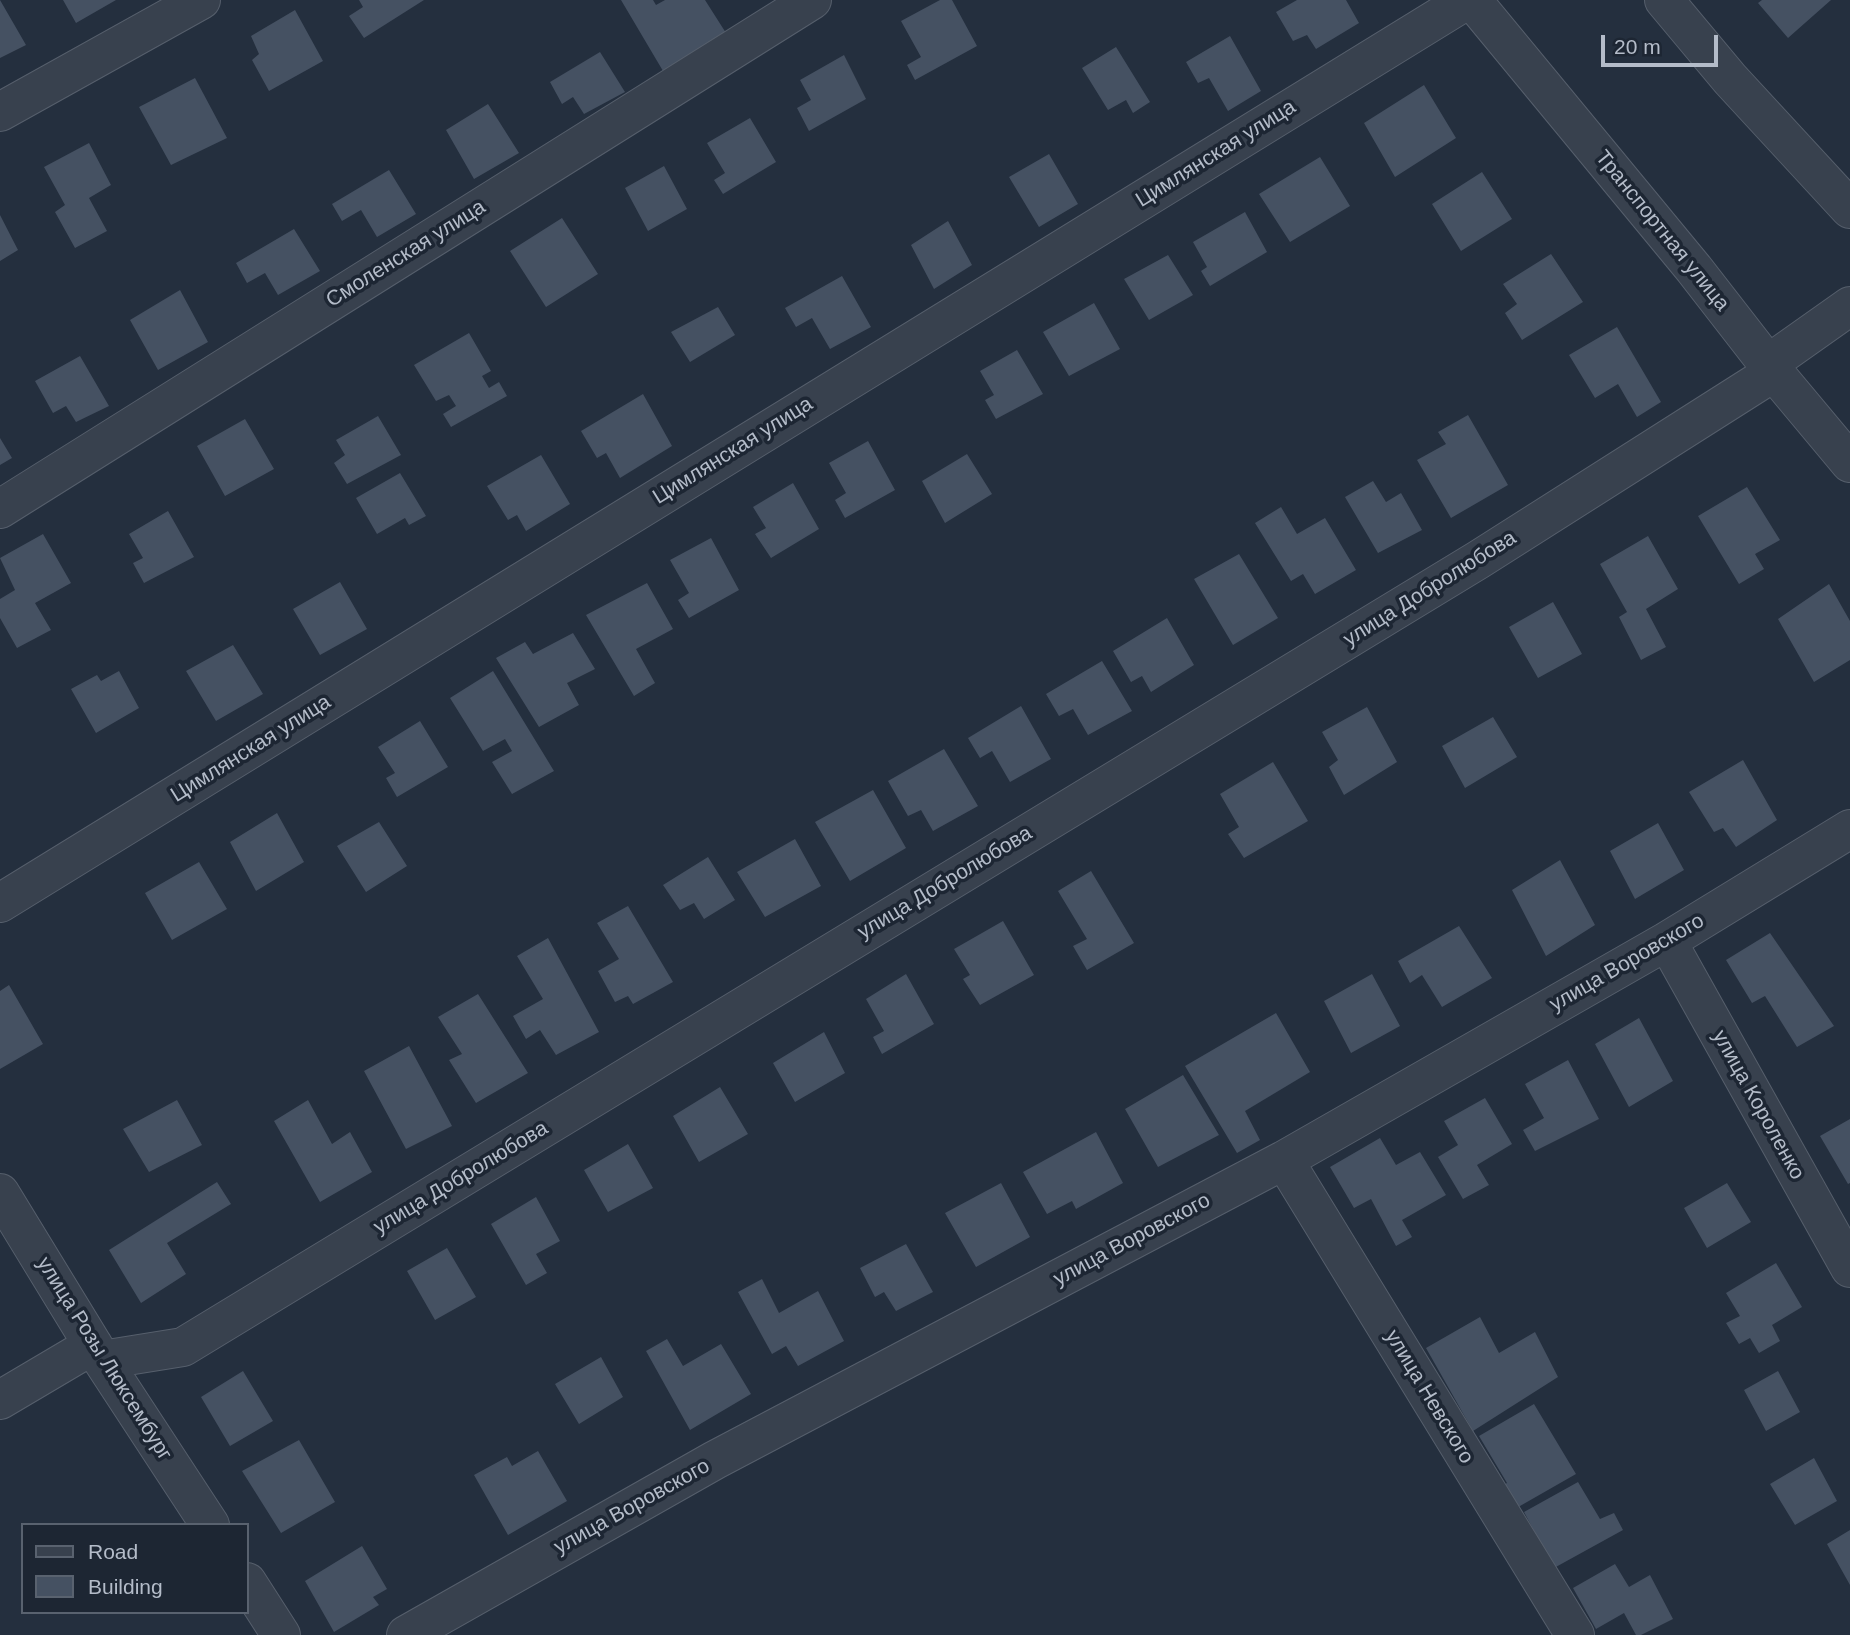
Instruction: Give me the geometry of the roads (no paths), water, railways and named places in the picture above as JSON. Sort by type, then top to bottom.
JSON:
[{"type":"street","points":[[0,112],[201,0]]},
{"type":"street","name":"Смоленская улица","points":[[0,509],[812,0]]},
{"type":"street","name":"Транспортная улица","points":[[1469,0],[1694,269],[1850,463]]},
{"type":"street","name":"Цимлянская улица","points":[[0,903],[1469,0]]},
{"type":"street","points":[[1664,0],[1730,79],[1850,209]]},
{"type":"street","name":"улица Добролюбова","points":[[98,1353],[183,1347],[1478,560],[1771,368],[1850,306]]},
{"type":"street","name":"улица Воровского","points":[[408,1634],[715,1460],[1284,1160],[1667,941],[1850,829]]},
{"type":"street","name":"улица Короленко","points":[[1667,941],[1850,1268]]},
{"type":"street","name":"улица Невского","points":[[1284,1160],[1575,1635]]},
{"type":"street","name":"улица Розы Люксембург","points":[[0,1193],[98,1353],[209,1523]]},
{"type":"street","points":[[0,1400],[98,1353]]},
{"type":"street","points":[[248,1584],[281,1635]]}]
